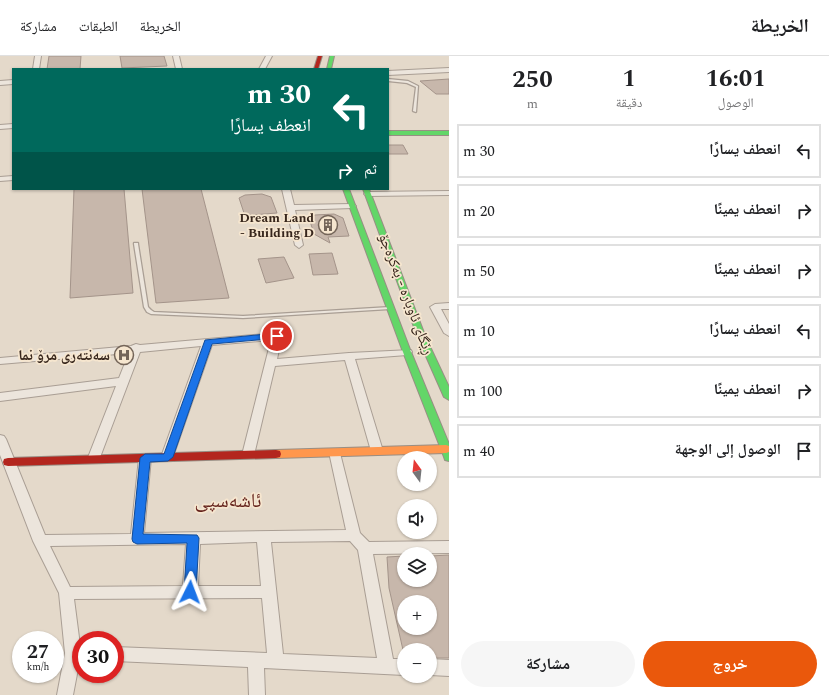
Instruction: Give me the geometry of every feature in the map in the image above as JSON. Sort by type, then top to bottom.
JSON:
[{"type":"main road","points":[[318,68],[320,56]]},
{"type":"main road","points":[[328,68],[332,56]]},
{"type":"main road","points":[[389,133],[449,133]]},
{"type":"main road","points":[[8,462],[377,451],[447,453],[392,313],[346,190]]},
{"type":"main road","name":"ڕێگای ئاوبارە - بەکرەجۆ","points":[[367,192],[422,338],[449,397]]},
{"type":"main road","points":[[392,313],[405,322],[412,322],[415,319]]},
{"type":"main road","points":[[402,338],[403,333],[408,332],[413,332],[422,338]]},
{"type":"street","points":[[36,68],[38,56]]},
{"type":"street","points":[[176,56],[179,68]]},
{"type":"street","points":[[263,68],[269,56]]},
{"type":"street","points":[[389,73],[448,71]]},
{"type":"street","points":[[0,83],[12,82]]},
{"type":"street","points":[[0,127],[12,126]]},
{"type":"street","points":[[0,179],[12,178]]},
{"type":"street","points":[[286,190],[299,245]]},
{"type":"street","points":[[367,192],[449,193]]},
{"type":"street","points":[[289,205],[351,203]]},
{"type":"street","points":[[449,306],[435,307],[449,334]]},
{"type":"street","points":[[0,361],[136,347],[277,336],[272,363],[248,455]]},
{"type":"street","points":[[168,457],[208,341]]},
{"type":"street","points":[[92,460],[136,347]]},
{"type":"street","points":[[272,363],[407,352]]},
{"type":"street","points":[[349,356],[377,451]]},
{"type":"street","points":[[0,397],[124,381]]},
{"type":"street","points":[[0,439],[40,541],[66,593],[73,631]]},
{"type":"street","points":[[336,452],[354,535],[365,548],[386,666]]},
{"type":"street","points":[[137,539],[145,458]]},
{"type":"street","points":[[40,541],[354,535]]},
{"type":"street","points":[[263,537],[276,660]]},
{"type":"street","points":[[190,592],[193,538]]},
{"type":"street","points":[[365,548],[449,547]]},
{"type":"street","points":[[66,593],[269,592]]},
{"type":"street","points":[[124,654],[256,659],[397,667]]},
{"type":"street","points":[[256,659],[257,695]]},
{"type":"street","points":[[437,667],[449,668]]},
{"type":"street","points":[[65,695],[72,670]]},
{"type":"lane","points":[[389,80],[408,82],[417,87],[415,111]]},
{"type":"lane","points":[[136,244],[146,307],[153,313],[243,317],[392,313]]},
{"type":"building","points":[[49,56],[81,56],[80,68],[47,68]]},
{"type":"building","points":[[120,56],[164,56],[167,66],[122,68]]},
{"type":"building","points":[[449,79],[449,94],[436,94],[420,81]]},
{"type":"building","points":[[389,145],[403,145],[408,154],[389,154]]},
{"type":"building","points":[[74,190],[124,190],[133,293],[70,298]]},
{"type":"building","points":[[142,190],[201,190],[229,298],[156,303]]},
{"type":"building","points":[[262,194],[271,197],[277,213],[251,215],[244,213],[239,198],[245,195]]},
{"type":"building","name":"Dream Land - Building D","points":[[334,214],[343,218],[349,236],[328,237],[330,243],[314,234],[309,218],[315,215]]},
{"type":"building","points":[[332,253],[338,274],[313,275],[309,254]]},
{"type":"building","points":[[284,257],[294,278],[266,283],[258,259]]},
{"type":"building","points":[[449,555],[449,658],[437,658],[437,643],[401,643],[400,635],[437,635],[437,595],[397,595],[397,623],[389,588],[387,557],[397,556],[397,587],[437,587],[437,556]]},
{"type":"traffic: fast","points":[[329,68],[332,56]]},
{"type":"traffic: fast","points":[[389,133],[449,133]]},
{"type":"traffic: fast","points":[[346,190],[407,352],[449,457]]},
{"type":"traffic: fast","points":[[366,190],[422,338],[449,397]]},
{"type":"traffic: slow","points":[[276,454],[446,449]]},
{"type":"traffic: jam","points":[[316,68],[320,56]]},
{"type":"traffic: jam","points":[[8,462],[276,454]]},
{"type":"place","name":"Dream Land - Building D","points":[[328,225]]},
{"type":"place","name":"سەنتەرى مرۆ نما","points":[[124,355]]},
{"type":"district","name":"ئاشەسپی","points":[[228,501]]},
{"type":"route","points":[[190,592],[193,538],[137,539],[145,458],[168,457],[208,341],[277,336]]}]
